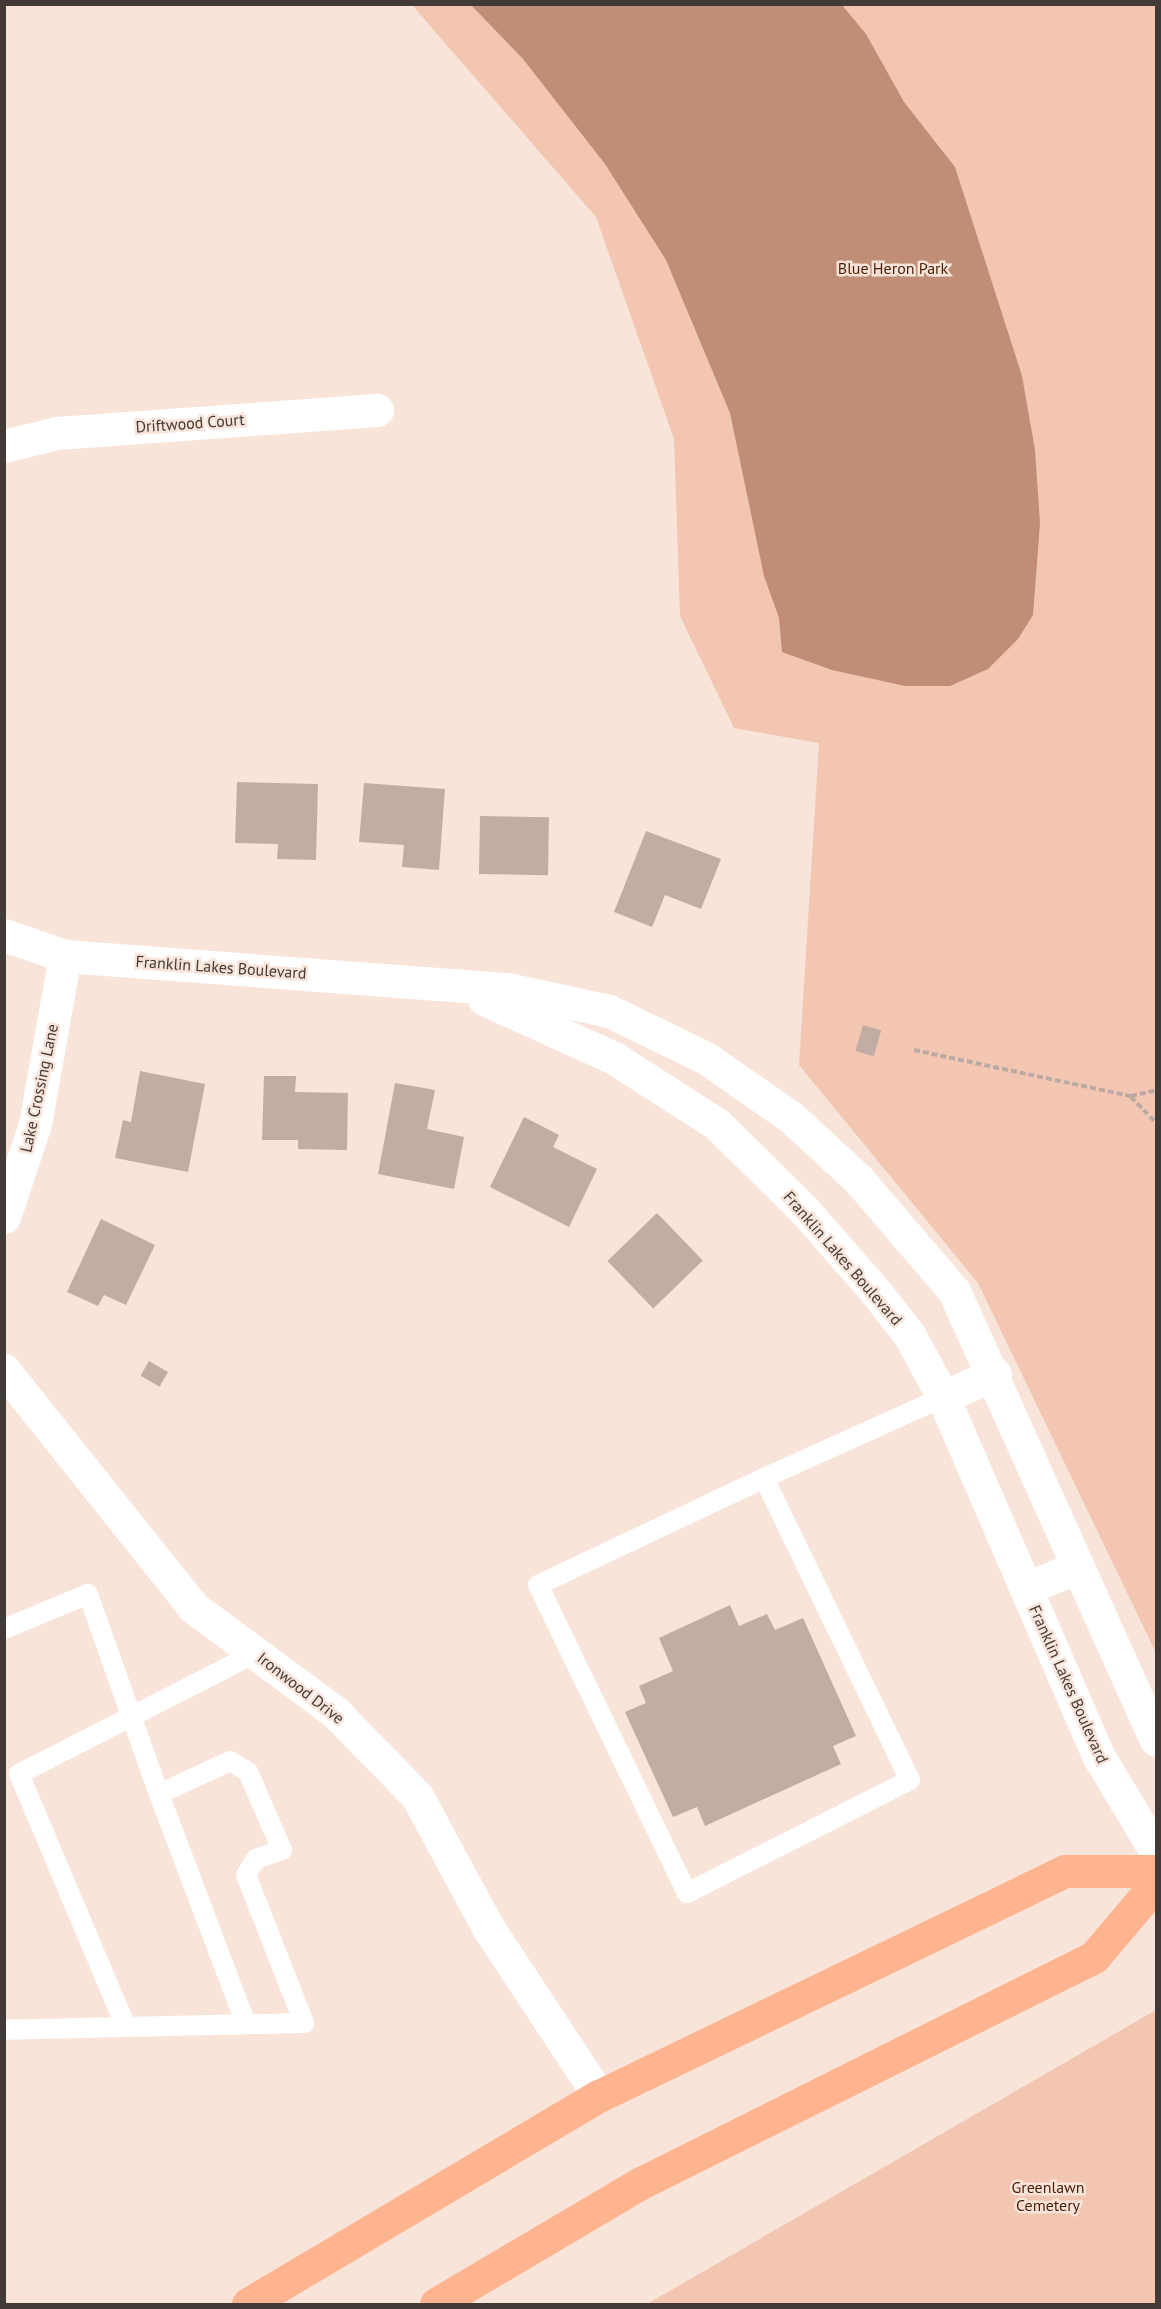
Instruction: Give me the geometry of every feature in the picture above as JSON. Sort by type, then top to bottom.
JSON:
[{"type":"main road","points":[[248,2304],[599,2096],[1065,1871],[1156,1871]]},
{"type":"main road","points":[[436,2304],[641,2183],[1094,1957],[1156,1884]]},
{"type":"street","name":"Driftwood Court","points":[[4,446],[57,433],[377,410]]},
{"type":"street","name":"Franklin Lakes Boulevard","points":[[4,934],[65,956],[508,989],[609,1011],[706,1058],[773,1105],[858,1179],[954,1291],[995,1374],[1156,1740]]},
{"type":"street","name":"Lake Crossing Lane","points":[[4,1217],[35,1124],[65,956]]},
{"type":"street","name":"Franklin Lakes Boulevard","points":[[441,983],[510,1009],[614,1058],[717,1124],[805,1210],[875,1292],[910,1336],[943,1397],[1100,1757],[1156,1852]]},
{"type":"street","name":"Ironwood Drive","points":[[4,1370],[193,1607],[336,1713],[417,1796],[489,1929],[599,2096]]},
{"type":"street","points":[[943,1397],[995,1374]]},
{"type":"street","points":[[1026,1588],[1078,1567]]},
{"type":"lane","points":[[764,1478],[910,1780],[687,1893],[538,1585],[764,1478],[943,1397]]},
{"type":"lane","points":[[4,1629],[88,1594],[159,1794],[246,2024]]},
{"type":"lane","points":[[126,2027],[19,1774],[255,1653]]},
{"type":"lane","points":[[4,2030],[304,2023],[246,1875],[256,1859],[282,1850],[248,1772],[230,1761],[159,1794]]},
{"type":"path","points":[[914,1050],[1131,1096],[1156,1090]]},
{"type":"path","points":[[1131,1096],[1156,1123]]},
{"type":"green space","name":"Blue Heron Park","points":[[412,5],[1156,5],[1156,1653],[978,1283],[799,1065],[819,743],[734,728],[680,616],[674,439],[596,217]]},
{"type":"green space","name":"Greenlawn Cemetery","points":[[1156,2010],[1156,2304],[647,2304]]},
{"type":"shaded area","points":[[471,5],[842,5],[866,34],[904,102],[955,167],[1022,376],[1035,450],[1040,523],[1033,615],[1018,639],[988,669],[950,686],[905,686],[832,670],[782,652],[779,618],[764,576],[730,413],[666,260],[605,164],[523,59]]},
{"type":"building","points":[[237,782],[318,784],[316,860],[277,859],[278,844],[235,843]]},
{"type":"building","points":[[364,783],[445,789],[439,870],[402,867],[404,845],[359,842]]},
{"type":"building","points":[[480,816],[549,817],[548,875],[479,874]]},
{"type":"building","points":[[646,831],[721,859],[701,909],[665,895],[652,927],[614,912]]},
{"type":"building","points":[[863,1025],[881,1030],[874,1056],[856,1051]]},
{"type":"building","points":[[140,1071],[205,1084],[188,1172],[115,1158],[123,1120],[131,1122]]},
{"type":"building","points":[[264,1076],[296,1076],[295,1092],[348,1093],[347,1150],[298,1149],[298,1140],[262,1140]]},
{"type":"building","points":[[395,1083],[435,1090],[427,1129],[464,1137],[454,1189],[378,1174]]},
{"type":"building","points":[[524,1117],[559,1135],[553,1147],[597,1169],[569,1227],[490,1187]]},
{"type":"building","points":[[657,1213],[703,1260],[653,1308],[607,1261]]},
{"type":"building","points":[[101,1219],[155,1245],[126,1305],[104,1295],[98,1306],[67,1292]]},
{"type":"building","points":[[149,1361],[168,1372],[160,1387],[140,1376]]},
{"type":"building","points":[[730,1605],[739,1626],[767,1614],[775,1630],[803,1618],[856,1736],[833,1746],[841,1764],[705,1826],[697,1807],[673,1817],[625,1712],[646,1703],[639,1686],[673,1671],[659,1638]]}]
